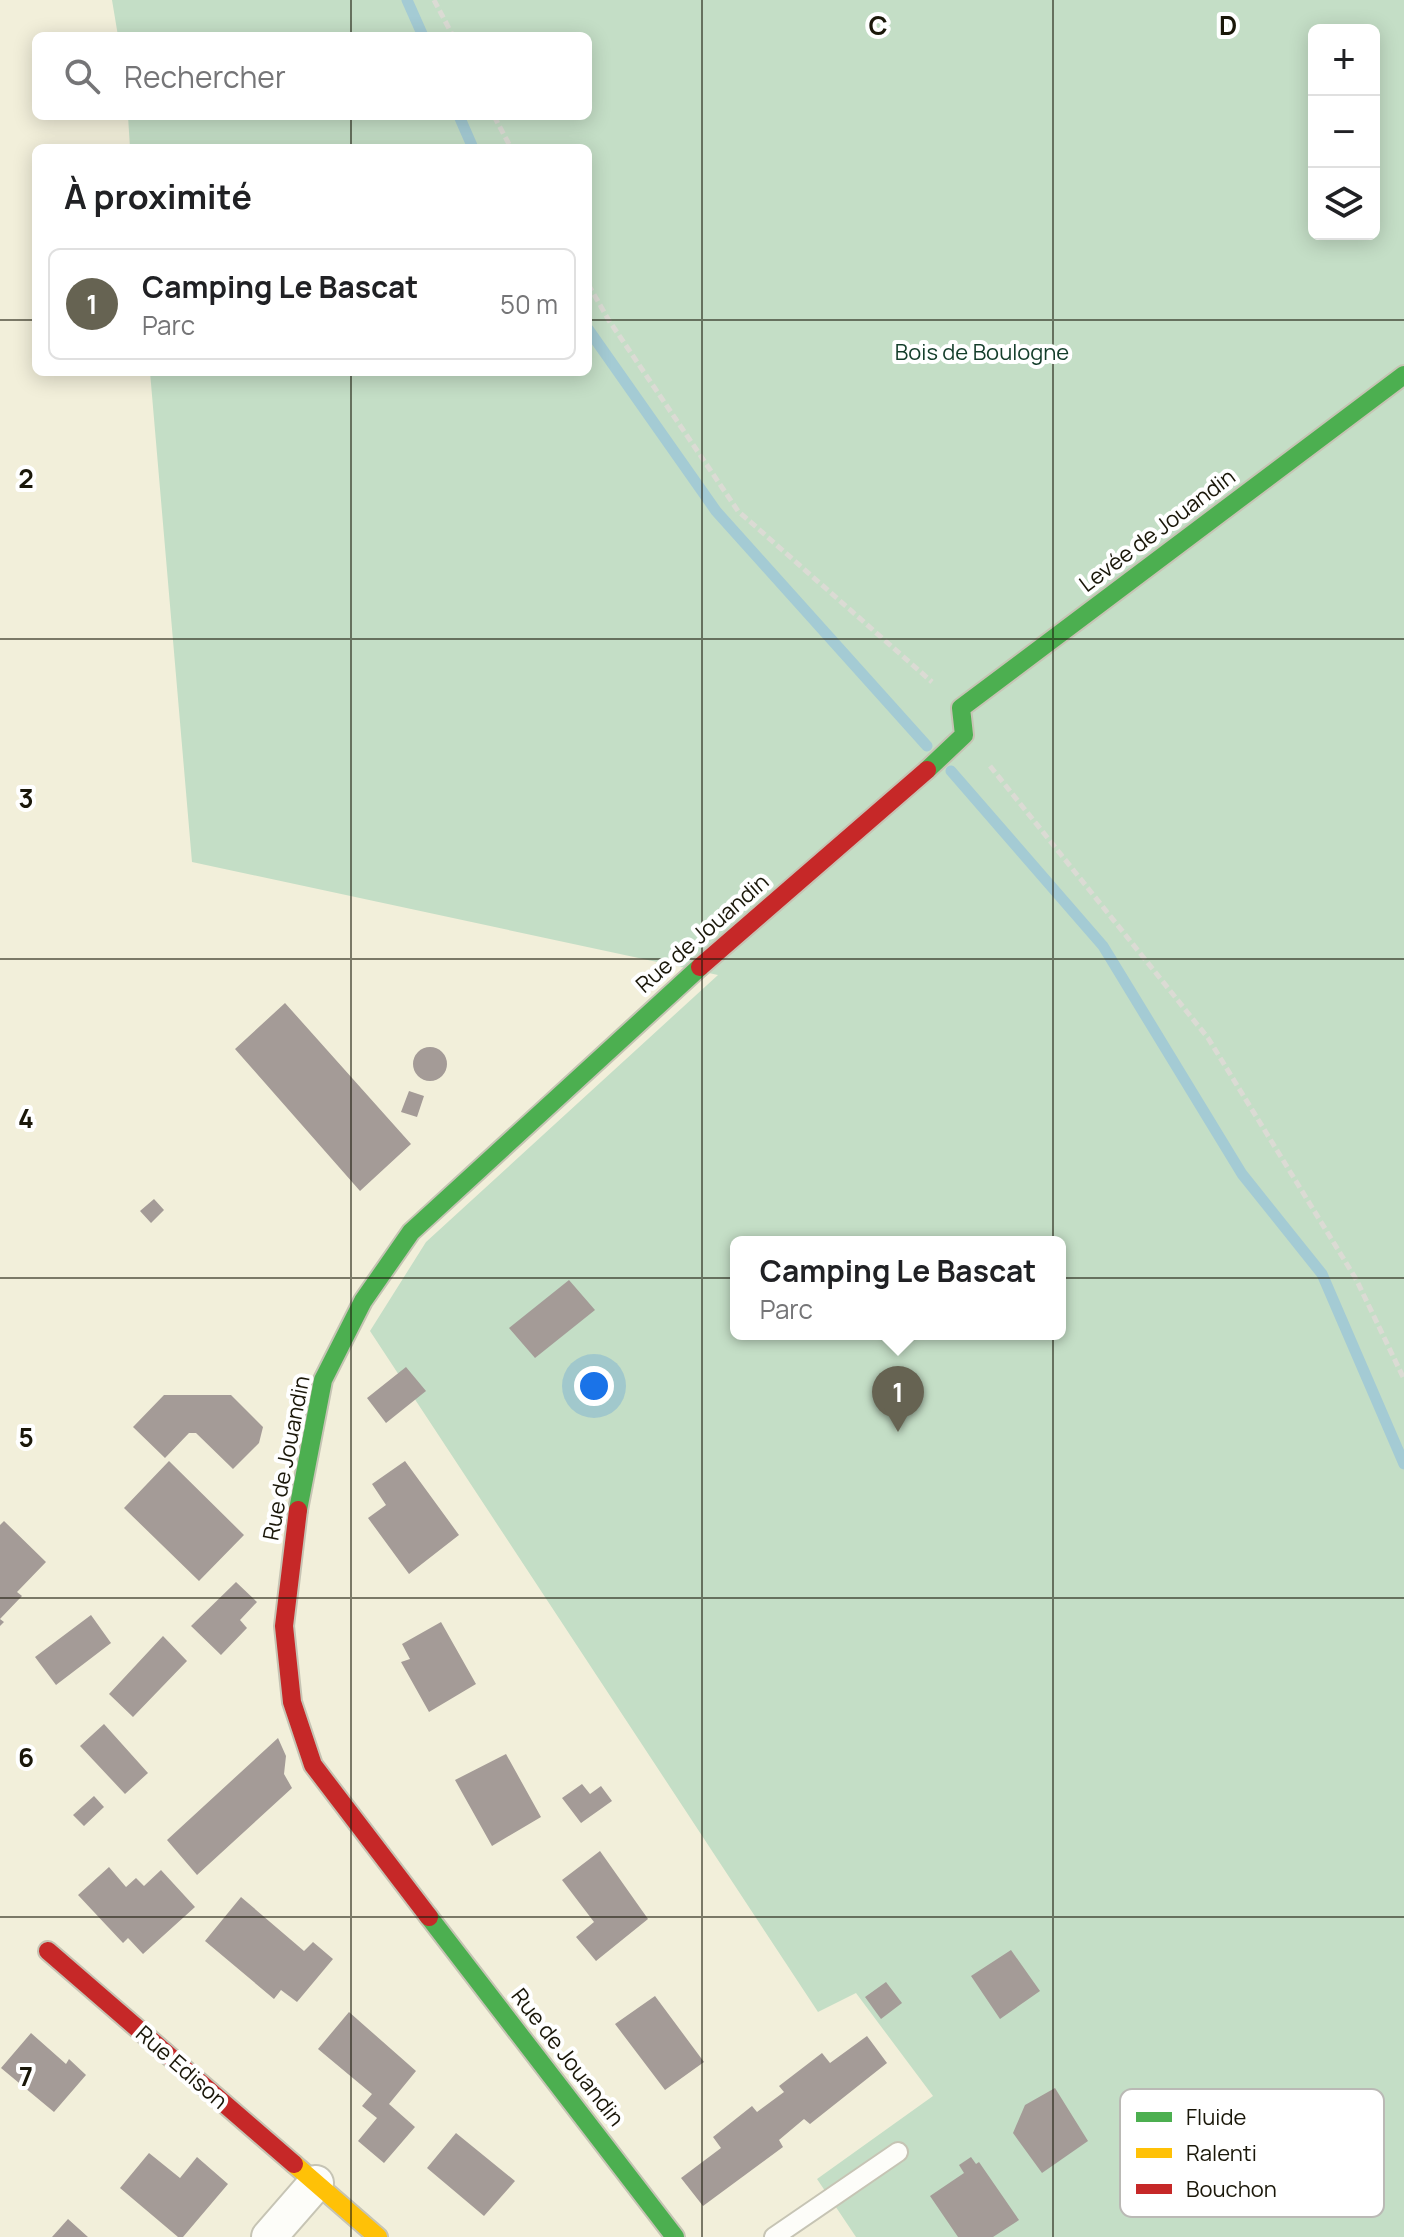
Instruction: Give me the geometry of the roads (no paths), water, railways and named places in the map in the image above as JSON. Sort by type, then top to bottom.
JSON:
[{"type":"street","name":"Levée de Jouandin","points":[[964,735],[961,708],[1404,375]]},
{"type":"street","name":"Rue de Jouandin","points":[[675,2237],[313,1765],[292,1702],[284,1626],[291,1547],[306,1458],[323,1380],[363,1301],[411,1232],[649,1011],[964,735]]},
{"type":"street","name":"Rue Edison","points":[[48,1951],[378,2237]]},
{"type":"street","points":[[269,2237],[316,2183]]},
{"type":"lane","points":[[774,2237],[898,2152]]},
{"type":"waterway","points":[[407,0],[421,32]]},
{"type":"waterway","points":[[461,120],[471,144]]},
{"type":"waterway","points":[[592,335],[716,511],[927,746]]},
{"type":"waterway","points":[[951,771],[1103,946],[1242,1174],[1322,1274],[1404,1464]]},
{"type":"place","name":"Camping Le Bascat","points":[[898,1432]]},
{"type":"park label","name":"Bois de Boulogne","points":[[982,352]]}]
